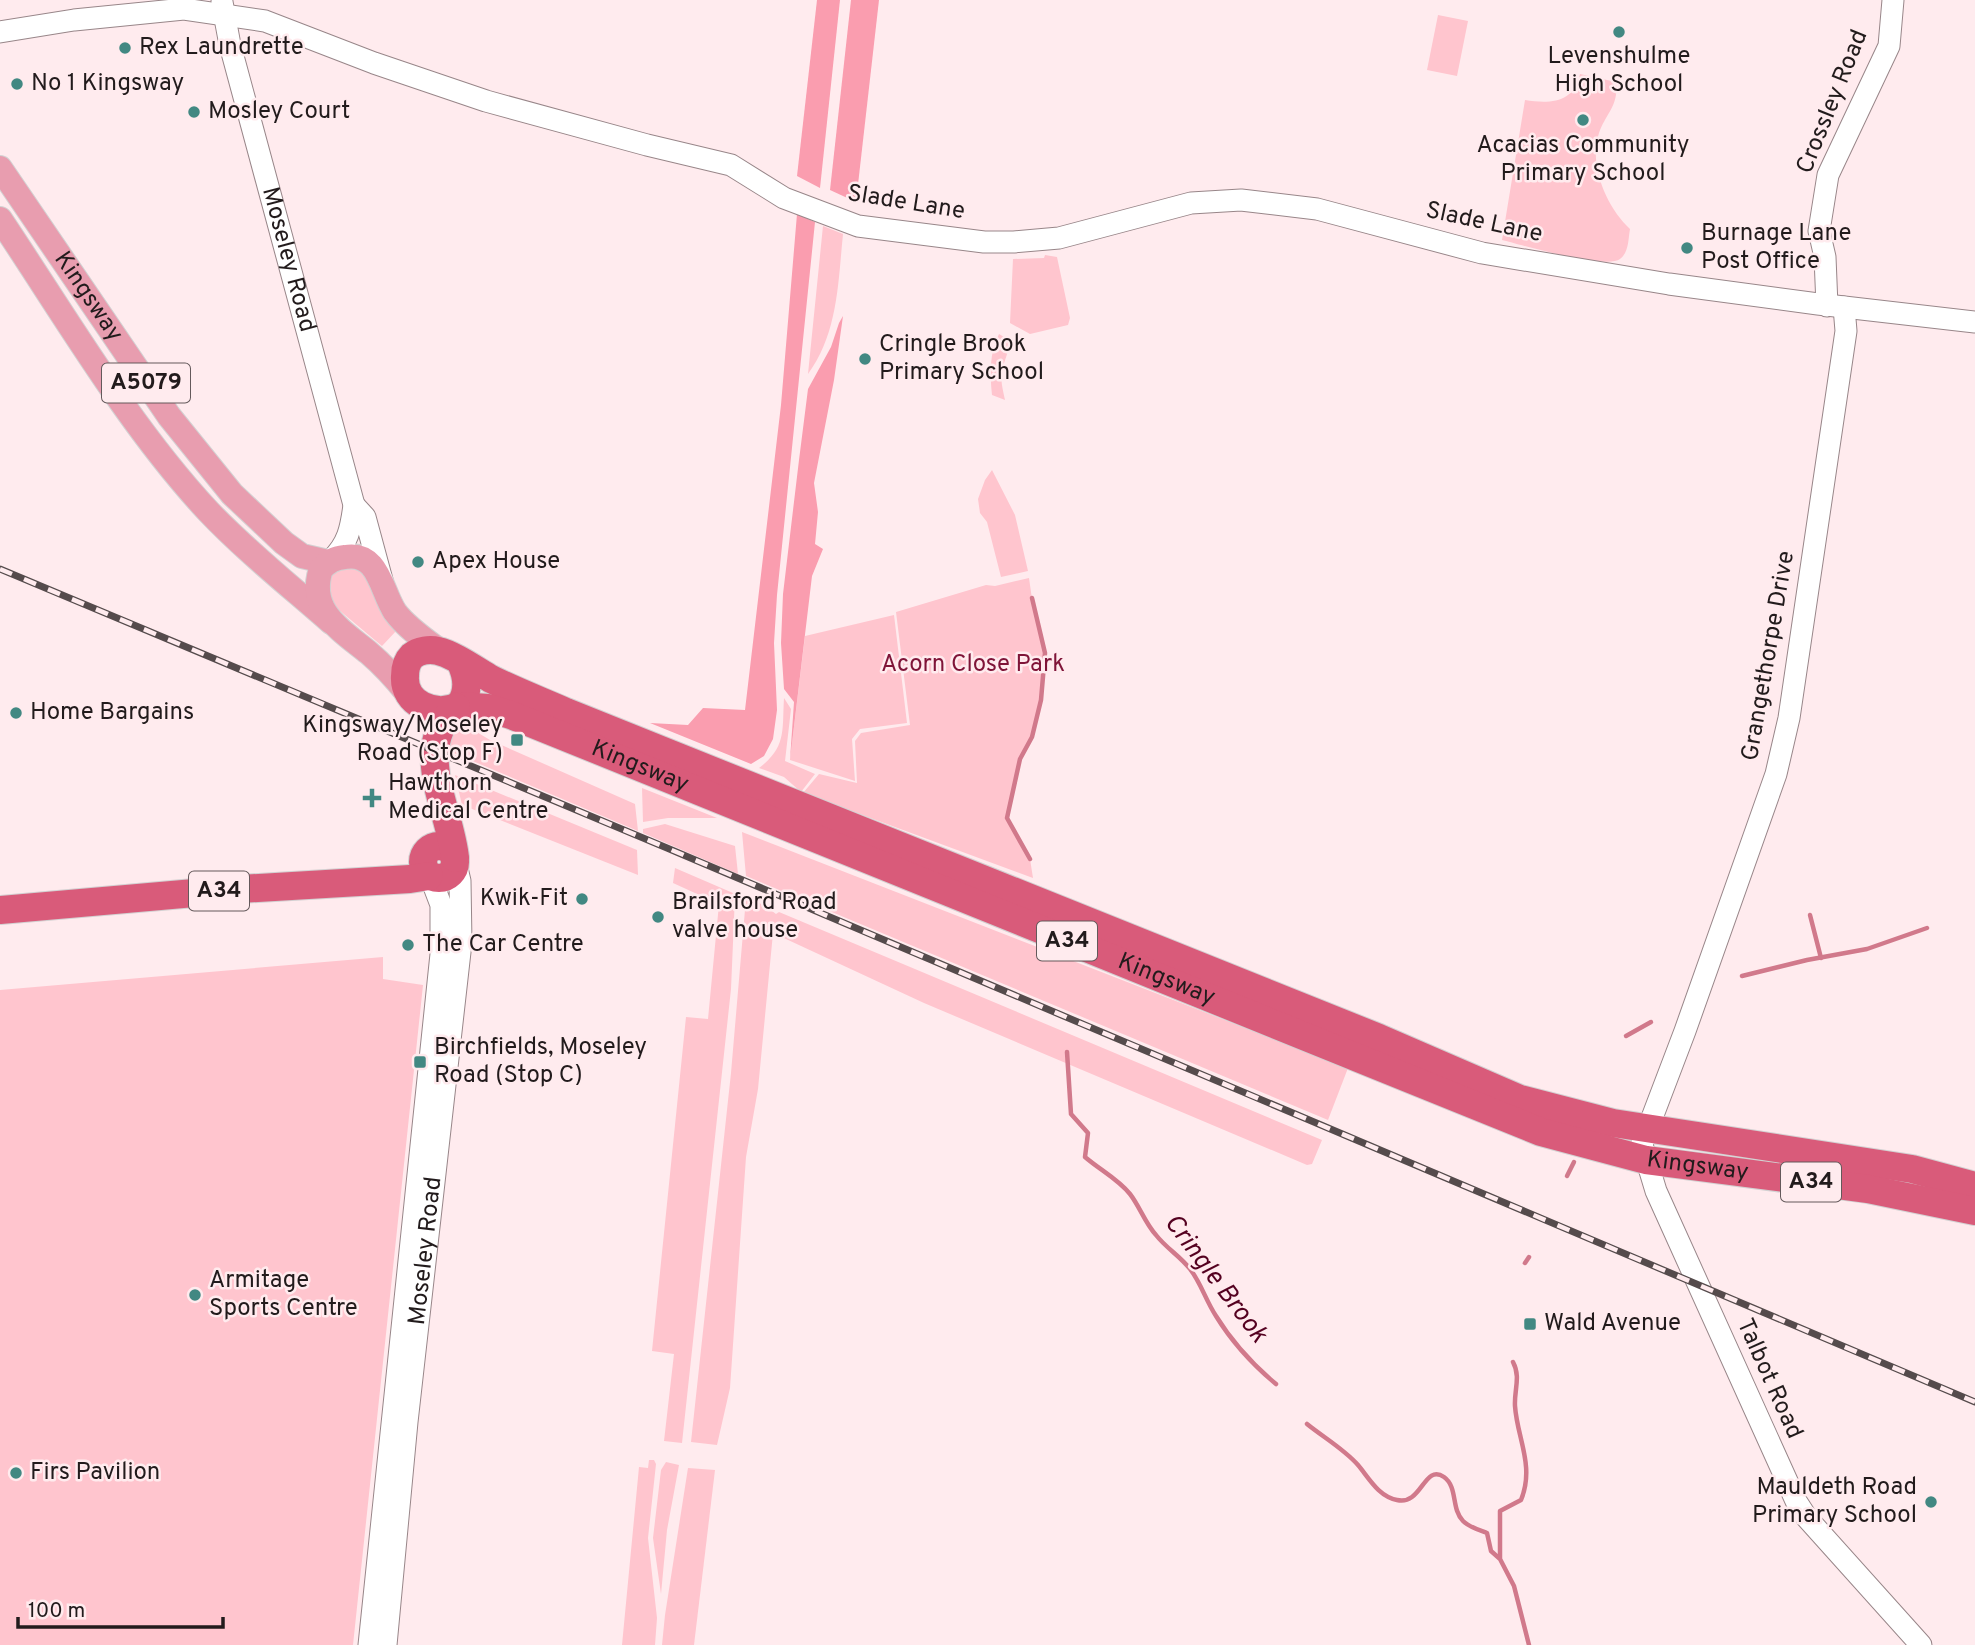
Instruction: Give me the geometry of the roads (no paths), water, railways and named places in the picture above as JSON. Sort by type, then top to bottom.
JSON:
[{"type":"highway","points":[[407,694],[404,677],[409,661],[418,653],[451,657],[467,684],[466,693],[457,706]]},
{"type":"highway","name":"Kingsway","points":[[451,657],[501,684],[566,712],[728,776],[766,806],[1541,1132],[1644,1140],[1681,1133],[1912,1169],[1975,1186]]},
{"type":"highway","name":"A34","points":[[407,694],[434,710],[457,706]]},
{"type":"highway","name":"Moseley Road","points":[[407,694],[450,825],[455,859]]},
{"type":"highway","name":"Kingsway","points":[[457,706],[488,708],[511,716],[735,806],[766,806],[1380,1038],[1567,1122],[1644,1140],[1764,1176]]},
{"type":"highway","name":"Moseley Road","points":[[427,865],[436,777],[437,736],[444,720],[457,706]]},
{"type":"highway","points":[[427,865],[432,847],[449,849],[455,859]]},
{"type":"highway","name":"A34","points":[[0,910],[371,880],[427,865]]},
{"type":"highway","name":"Kingsway","points":[[1644,1140],[1694,1168],[1868,1189],[1975,1212]]},
{"type":"main road","name":"Kingsway","points":[[0,167],[169,416],[232,494],[284,543],[302,556],[330,561],[349,556],[360,557],[370,564],[396,613],[424,640],[451,657]]},
{"type":"main road","name":"Kingsway","points":[[0,219],[148,440],[208,511],[249,551],[384,666],[407,694]]},
{"type":"main road","name":"Kingsway","points":[[330,561],[321,569],[317,589],[331,622]]},
{"type":"street","name":"Crossley Road","points":[[1835,307],[1819,231],[1828,175],[1889,46],[1892,0]]},
{"type":"street","name":"Slade Lane","points":[[0,32],[74,20],[223,7],[374,64],[486,101],[731,165],[784,198],[849,224],[984,242],[1014,242],[1059,238],[1191,203],[1241,200],[1317,209],[1482,253],[1669,284],[1835,307],[1975,322]]},
{"type":"street","name":"Moseley Road","points":[[223,7],[233,58],[354,505],[351,530],[345,545],[330,561]]},
{"type":"street","name":"Grangethorpe Drive","points":[[1644,1140],[1776,774],[1789,718],[1846,331],[1835,307]]},
{"type":"street","name":"Moseley Road","points":[[354,505],[365,517],[383,586]]},
{"type":"street","name":"Moseley Road","points":[[386,1645],[407,1422],[461,943],[461,896],[455,859]]},
{"type":"street","name":"Moseley Road","points":[[369,1645],[441,954],[442,914],[439,896],[427,865]]},
{"type":"street","name":"Grangethorpe Drive","points":[[1644,1140],[1643,1113],[1677,1030],[1694,1003]]},
{"type":"street","points":[[1662,1093],[1665,1113],[1681,1133]]},
{"type":"street","name":"Talbot Road","points":[[1644,1140],[1656,1191],[1796,1501],[1807,1518],[1920,1645]]},
{"type":"street","name":"Talbot Road","points":[[1670,1218],[1668,1188],[1677,1175],[1694,1168]]},
{"type":"waterway","name":"Cringle Brook","points":[[1030,859],[1007,818],[1020,759],[1032,737],[1041,700],[1045,653],[1032,598]]},
{"type":"waterway","points":[[1810,915],[1821,958]]},
{"type":"waterway","points":[[1742,976],[1867,949],[1927,928]]},
{"type":"waterway","points":[[1626,1036],[1651,1022]]},
{"type":"waterway","name":"Cringle Brook","points":[[1067,1052],[1071,1114],[1088,1133],[1085,1157],[1130,1194],[1152,1230],[1194,1274],[1212,1310],[1229,1335],[1251,1361],[1276,1384]]},
{"type":"waterway","points":[[1567,1176],[1574,1162]]},
{"type":"waterway","points":[[1525,1263],[1529,1257]]},
{"type":"waterway","points":[[1500,1558],[1500,1511],[1521,1500],[1526,1475],[1516,1418],[1517,1378],[1513,1362]]},
{"type":"waterway","name":"Cringle Brook","points":[[1307,1424],[1346,1454],[1374,1486],[1390,1498],[1405,1500],[1418,1492],[1432,1476],[1437,1474],[1444,1477],[1451,1486],[1459,1516],[1468,1525],[1487,1533],[1491,1551],[1500,1559],[1514,1586],[1529,1645]]},
{"type":"railway","points":[[0,569],[667,848],[1975,1402]]},
{"type":"place","name":"Levenshulme High School","points":[[1619,32]]},
{"type":"place","name":"Rex Laundrette","points":[[125,48]]},
{"type":"place","name":"No 1 Kingsway","points":[[17,84]]},
{"type":"place","name":"Mosley Court","points":[[194,112]]},
{"type":"place","name":"Acacias Community Primary School","points":[[1583,120]]},
{"type":"place","name":"Burnage Lane Post Office","points":[[1687,248]]},
{"type":"place","name":"Cringle Brook Primary School","points":[[865,359]]},
{"type":"place","name":"Apex House","points":[[418,562]]},
{"type":"place","name":"Home Bargains","points":[[16,713]]},
{"type":"place","name":"Kingsway/Moseley Road (Stop F)","points":[[517,740]]},
{"type":"place","name":"Hawthorn Medical Centre","points":[[372,798]]},
{"type":"place","name":"Kwik-Fit","points":[[582,899]]},
{"type":"place","name":"Brailsford Road valve house","points":[[658,917]]},
{"type":"place","name":"The Car Centre","points":[[408,945]]},
{"type":"place","name":"Birchfields, Moseley Road (Stop C)","points":[[420,1062]]},
{"type":"place","name":"Armitage Sports Centre","points":[[195,1295]]},
{"type":"place","name":"Wald Avenue","points":[[1530,1324]]},
{"type":"place","name":"Firs Pavilion","points":[[16,1473]]},
{"type":"place","name":"Mauldeth Road Primary School","points":[[1931,1502]]},
{"type":"park label","name":"Acorn Close Park","points":[[973,665]]}]
